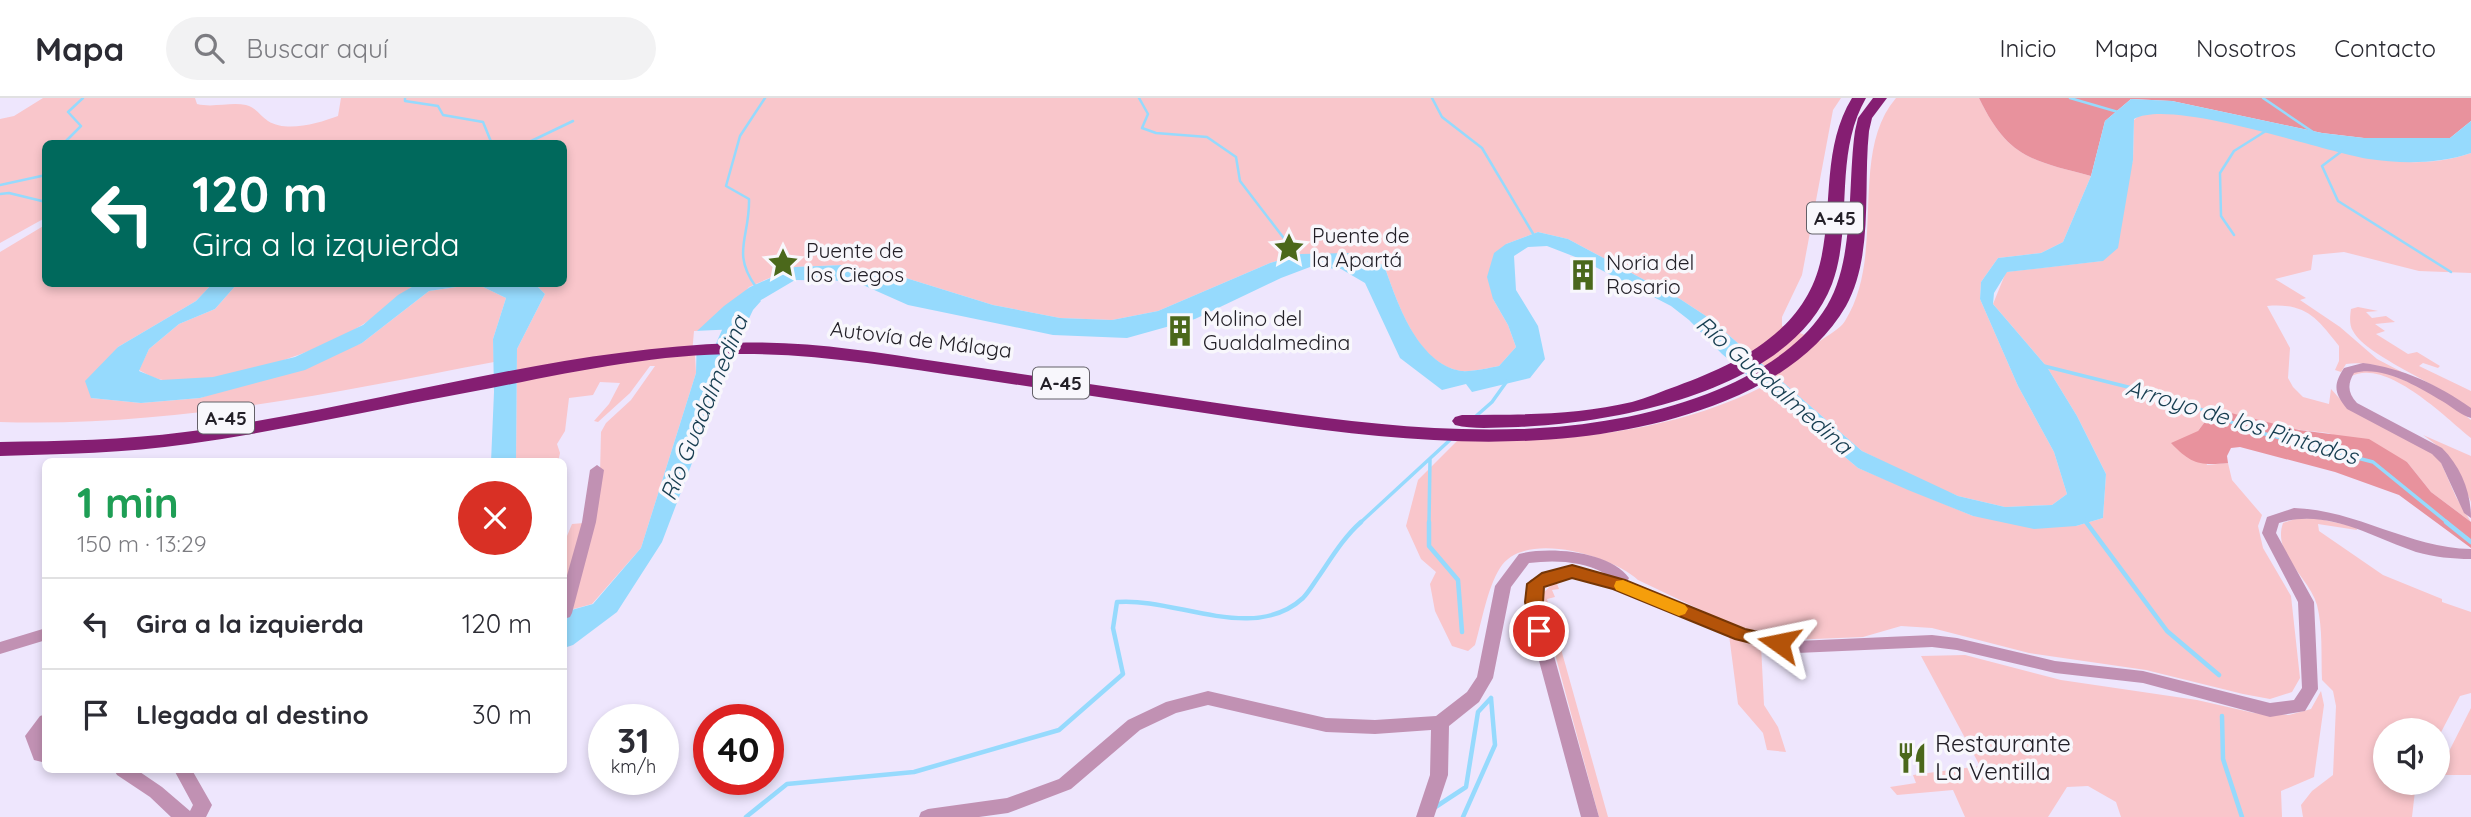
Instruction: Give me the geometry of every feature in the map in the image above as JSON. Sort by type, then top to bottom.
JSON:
[{"type":"highway","name":"Autovía de Málaga","points":[[0,449],[103,446],[187,438],[609,354],[786,342],[846,354],[1339,420],[1490,436],[1581,423],[1652,420],[1738,369],[1793,331],[1813,306],[1823,284],[1835,226],[1843,135],[1859,98]]},
{"type":"highway","name":"Autovía de Málaga","points":[[1685,399],[1755,381],[1780,365],[1812,338],[1832,315],[1844,292],[1850,265],[1862,131],[1866,118],[1880,98]]},
{"type":"highway","name":"Autovía de Málaga","points":[[0,435],[114,433],[191,424],[448,384]]},
{"type":"street","points":[[2471,414],[2443,394],[2379,368],[2357,365],[2343,377],[2341,389],[2344,398],[2352,405],[2423,442],[2447,461],[2471,513]]},
{"type":"street","points":[[567,604],[589,522],[597,470]]},
{"type":"street","points":[[1590,817],[1539,631],[1536,584],[1548,577],[1572,572],[1619,584],[1741,635],[1797,647],[1932,641],[1957,644],[2055,667],[2143,677],[2270,710],[2299,706],[2310,689],[2306,602],[2269,533],[2272,520],[2309,514],[2338,517],[2432,552],[2455,556],[2471,554]]},
{"type":"street","points":[[928,817],[1008,805],[1065,784],[1134,725],[1172,706],[1208,698],[1326,725],[1375,727],[1440,723],[1473,697],[1485,678],[1503,586],[1524,558],[1548,555],[1583,559],[1614,572],[1621,578],[1619,584]]},
{"type":"street","points":[[0,648],[42,635]]},
{"type":"street","points":[[1425,817],[1439,775],[1440,723]]},
{"type":"street","points":[[42,726],[34,736],[42,755]]},
{"type":"street","points":[[128,773],[156,792],[184,817]]},
{"type":"street","points":[[185,773],[203,805],[196,817]]},
{"type":"shaded area","points":[[43,98],[195,98],[197,104],[203,105],[246,105],[276,125],[293,127],[338,116],[341,98],[1841,98],[1833,110],[1802,275],[1782,317],[1782,326],[1820,341],[1843,324],[1857,294],[1864,266],[1874,147],[1882,121],[1896,98],[1979,98],[2000,133],[2023,154],[2052,166],[2091,176],[2063,242],[2041,253],[1998,258],[1981,282],[1980,299],[2018,386],[2054,452],[2067,494],[2052,505],[2005,507],[1958,496],[1926,483],[1862,451],[1709,318],[1680,299],[1568,239],[1538,232],[1506,244],[1493,299],[1508,325],[1516,347],[1499,366],[1465,371],[1446,366],[1432,357],[1421,344],[1402,313],[1384,265],[1301,254],[1270,263],[1158,311],[1112,320],[1060,318],[993,305],[893,274],[843,265],[795,267],[749,287],[695,355],[696,373],[641,548],[592,604],[570,610],[600,474],[601,432],[606,423],[631,400],[655,366],[650,366],[630,393],[598,422],[594,421],[609,404],[620,383],[600,382],[593,395],[569,398],[565,431],[557,444],[559,458],[516,458],[517,349],[545,294],[538,287],[567,287],[567,140],[42,140],[42,220],[0,243],[0,119],[14,116]]},
{"type":"shaded area","points":[[1979,98],[2471,98],[2471,121],[2450,138],[2364,138],[2322,133],[2172,101],[2131,99],[2105,121],[2091,176],[2052,166],[2023,154],[2000,133]]},
{"type":"shaded area","points":[[2164,111],[2231,122],[2344,152],[2394,161],[2445,160],[2471,153],[2471,273],[2419,271],[2344,252],[2313,255],[2311,270],[2275,279],[2306,298],[2300,300],[2340,327],[2377,359],[2423,383],[2386,368],[2366,364],[2346,364],[2341,372],[2335,370],[2339,361],[2339,346],[2324,327],[2301,310],[2267,306],[2290,348],[2288,378],[2293,387],[2303,397],[2329,404],[2331,389],[2349,409],[2409,438],[2439,458],[2456,497],[2471,522],[2431,492],[2407,462],[2328,433],[2207,419],[2198,431],[2207,465],[2228,463],[2232,480],[2262,515],[2258,526],[2263,548],[2291,596],[2300,678],[2292,692],[2270,699],[2146,670],[2029,653],[1932,628],[1901,626],[1863,637],[1789,640],[1763,635],[1720,619],[1638,580],[1609,563],[1589,555],[1547,548],[1528,550],[1512,556],[1500,568],[1488,595],[1475,645],[1468,651],[1452,646],[1435,611],[1430,584],[1436,572],[1421,559],[1406,526],[1418,480],[1457,441],[1535,440],[1613,432],[1689,415],[1762,387],[1858,468],[1973,516],[2076,526],[2103,518],[2106,474],[2077,416],[2047,367],[1993,304],[2006,272],[2102,261],[2133,160],[2134,120],[2141,114]]},
{"type":"shaded area","points":[[42,227],[42,287],[209,287],[196,301],[118,347],[91,398],[141,403],[200,398],[362,343],[429,291],[483,287],[506,298],[493,339],[494,362],[370,386],[188,414],[64,422],[0,422],[0,252]]},
{"type":"shaded area","points":[[234,287],[412,287],[369,320],[342,336],[266,366],[211,378],[186,380],[160,379],[139,370],[149,349],[179,324],[215,309]]},
{"type":"shaded area","points":[[2358,307],[2378,311],[2366,312],[2372,318],[2386,316],[2395,322],[2375,324],[2385,331],[2376,334],[2408,354],[2417,352],[2440,366],[2438,368],[2423,363],[2419,366],[2471,391],[2471,410],[2361,341],[2350,323],[2351,309]]},
{"type":"shaded area","points":[[2376,370],[2426,390],[2450,404],[2471,420],[2471,438],[2431,404],[2397,382],[2380,375],[2364,373],[2350,377],[2353,371]]},
{"type":"shaded area","points":[[2231,413],[2299,430],[2369,439],[2407,462],[2431,492],[2471,522],[2471,548],[2399,495],[2335,472],[2240,447],[2231,448],[2227,456],[2228,463],[2203,464],[2190,459],[2171,443],[2198,431],[2207,419]]},
{"type":"shaded area","points":[[2423,435],[2471,456],[2471,502],[2449,457]]},
{"type":"shaded area","points":[[2315,518],[2356,527],[2357,530],[2318,524],[2319,531],[2383,575],[2471,612],[2471,693],[2460,696],[2448,718],[2373,718],[2373,795],[2415,795],[2412,817],[2303,817],[2301,805],[2312,791],[2333,775],[2336,706],[2333,691],[2322,680],[2321,633],[2317,605],[2283,545],[2283,523]]},
{"type":"shaded area","points":[[584,523],[567,586],[567,536],[572,524]]},
{"type":"shaded area","points":[[1556,581],[1559,589],[1552,590],[1555,597],[1547,599],[1608,817],[1599,817],[1541,602],[1543,593]]},
{"type":"shaded area","points":[[1729,635],[1761,645],[1764,705],[1778,727],[1786,752],[1767,750],[1763,733],[1738,704]]},
{"type":"shaded area","points":[[1965,655],[2061,680],[2197,700],[2254,713],[2289,715],[2311,709],[2321,691],[2324,705],[2314,777],[2281,791],[2282,817],[2121,817],[2116,802],[2088,786],[2067,787],[2048,817],[1965,817],[1953,790],[1897,795],[1890,787],[1916,783],[1913,775],[1980,766],[1921,656]]},
{"type":"shaded area","points":[[2471,708],[2471,775],[2450,775],[2450,749]]},
{"type":"water","points":[[2131,99],[2172,101],[2322,133],[2364,138],[2450,138],[2471,121],[2471,153],[2434,161],[2381,161],[2213,120],[2153,114],[2134,119],[2133,160],[2118,248],[2103,261],[2007,272],[1994,293],[1993,304],[2047,367],[2077,416],[2106,474],[2103,518],[2076,526],[2034,529],[1973,516],[1858,468],[1722,354],[1689,320],[1671,306],[1578,258],[1547,246],[1528,247],[1514,256],[1516,290],[1538,326],[1545,359],[1530,378],[1472,392],[1466,384],[1442,390],[1400,358],[1365,283],[1341,269],[1310,267],[1195,319],[1127,338],[1053,335],[908,305],[854,281],[795,280],[761,300],[734,329],[722,384],[662,542],[617,612],[567,647],[567,611],[593,604],[641,548],[696,373],[697,331],[750,287],[795,267],[843,265],[893,274],[993,305],[1060,318],[1112,320],[1158,311],[1270,263],[1301,254],[1349,253],[1384,265],[1402,313],[1421,344],[1446,366],[1465,371],[1499,366],[1516,347],[1508,325],[1493,299],[1487,277],[1494,253],[1506,244],[1538,232],[1568,239],[1680,299],[1709,318],[1862,451],[1958,496],[2005,507],[2052,505],[2067,494],[2054,452],[2018,386],[1980,299],[1981,282],[1998,258],[2041,253],[2063,242],[2091,176],[2105,121]]},
{"type":"water","points":[[209,287],[234,287],[215,309],[179,324],[149,349],[139,371],[161,380],[213,377],[295,357],[363,325],[398,295],[412,287],[456,287],[429,291],[362,343],[305,370],[200,398],[141,403],[91,398],[85,381],[118,347],[196,301]]},
{"type":"water","points":[[483,287],[538,287],[545,294],[517,349],[516,458],[491,458],[493,339],[506,298]]},
{"type":"pier","points":[[738,329],[732,353],[692,354],[694,331]]},
{"type":"building","points":[[1578,267],[1590,268],[1590,271],[1584,276],[1578,275]]},
{"type":"waterway","points":[[67,140],[81,126],[68,112],[83,98]]},
{"type":"waterway","points":[[405,98],[405,101],[438,106],[443,115],[483,122],[490,140]]},
{"type":"waterway","points":[[756,287],[744,264],[743,254],[749,199],[726,186],[740,136],[765,98]]},
{"type":"waterway","points":[[1139,98],[1148,114],[1142,128],[1156,133],[1207,137],[1236,157],[1240,181],[1299,258]]},
{"type":"waterway","points":[[1432,98],[1442,117],[1482,148],[1535,237]]},
{"type":"waterway","points":[[2070,98],[2118,112]]},
{"type":"waterway","points":[[2263,98],[2313,132]]},
{"type":"waterway","points":[[533,140],[573,121]]},
{"type":"waterway","points":[[2234,235],[2221,216],[2220,173],[2234,151],[2269,129]]},
{"type":"waterway","points":[[2342,151],[2322,166],[2338,201],[2451,272]]},
{"type":"waterway","points":[[0,185],[42,176]]},
{"type":"waterway","points":[[0,194],[9,193],[42,201]]},
{"type":"waterway","name":"Río Guadalmedina","points":[[718,363],[744,307],[751,301]]},
{"type":"waterway","name":"Arroyo de los Pintados","points":[[2044,366],[2176,399],[2250,430],[2373,462],[2448,523]]},
{"type":"waterway","points":[[1475,417],[1492,402],[1507,381]]},
{"type":"waterway","points":[[1360,523],[1451,439]]},
{"type":"waterway","points":[[1429,523],[1430,459]]},
{"type":"waterway","points":[[2084,519],[2087,523]]},
{"type":"waterway","points":[[2086,522],[2167,631],[2219,675]]},
{"type":"waterway","name":"Arroyo de los Pintados","points":[[2446,522],[2471,542]]},
{"type":"waterway","points":[[746,817],[787,784],[914,772],[1059,730],[1123,674],[1113,628],[1117,602],[1140,602],[1237,618],[1261,617],[1283,611],[1305,596],[1360,523]]},
{"type":"waterway","points":[[1429,523],[1429,546],[1458,580],[1462,632]]},
{"type":"waterway","points":[[1434,808],[1466,787],[1478,712],[1491,698],[1495,745],[1463,817]]},
{"type":"waterway","points":[[2222,716],[2223,759],[2242,817]]},
{"type":"slow traffic","points":[[1623,586],[1679,609]]},
{"type":"place","name":"Puente de la Apartá","points":[[1289,248]]},
{"type":"place","name":"Puente de los Ciegos","points":[[783,263]]},
{"type":"place","name":"Noria del Rosario","points":[[1583,275]]},
{"type":"place","name":"Molino del Gualdalmedina","points":[[1180,331]]},
{"type":"place","name":"Restaurante La Ventilla","points":[[1912,758]]},
{"type":"route","points":[[1539,631],[1534,602],[1536,584],[1548,577],[1572,572],[1619,584],[1741,635],[1779,643]]}]
